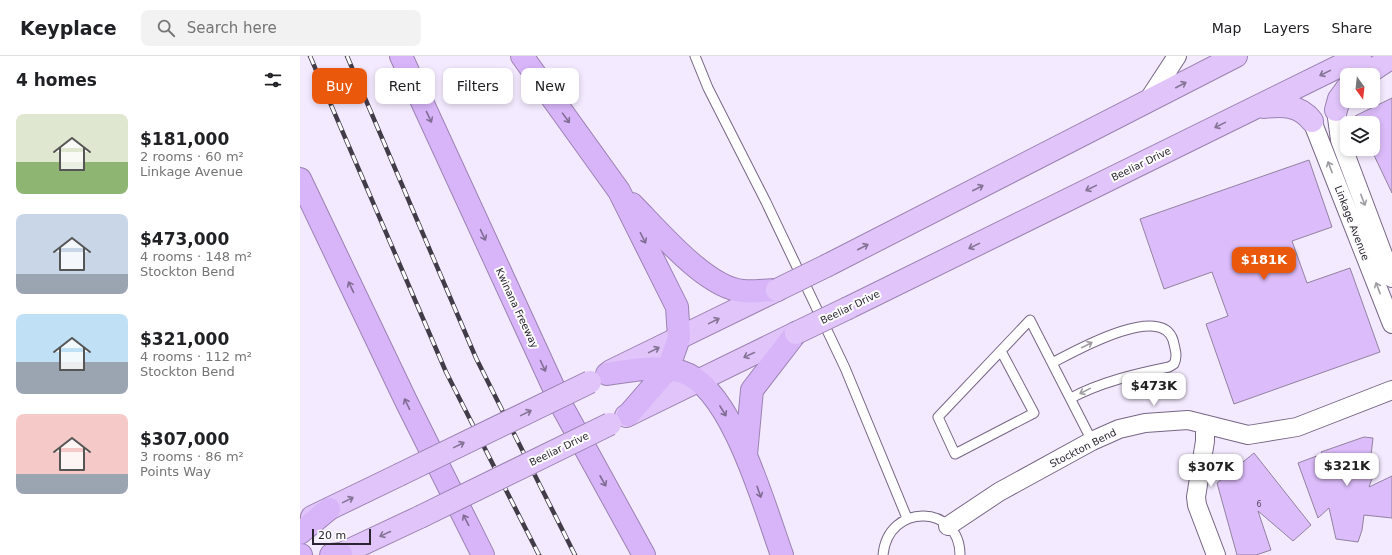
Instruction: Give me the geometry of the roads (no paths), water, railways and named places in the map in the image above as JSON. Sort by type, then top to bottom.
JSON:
[{"type":"highway","name":"Kwinana Freeway","points":[[401,56],[563,408],[644,555]]},
{"type":"highway","points":[[522,56],[619,190],[688,259],[720,284],[742,291],[777,290]]},
{"type":"highway","points":[[300,522],[828,265],[1236,56]]},
{"type":"highway","name":"Beeliar Drive","points":[[340,555],[699,381],[1360,56]]},
{"type":"highway","points":[[1376,68],[1392,57]]},
{"type":"highway","points":[[1336,110],[1340,98]]},
{"type":"highway","points":[[1255,108],[1283,105],[1292,107],[1301,110],[1312,121]]},
{"type":"highway","points":[[300,179],[406,401],[483,555]]},
{"type":"highway","points":[[619,190],[677,307],[679,338],[668,369],[619,420]]},
{"type":"highway","points":[[746,455],[752,390],[796,333]]},
{"type":"highway","points":[[598,378],[645,369],[668,369],[684,372],[699,381],[712,393],[746,455],[782,555]]},
{"type":"highway","points":[[300,533],[329,509]]},
{"type":"highway","points":[[331,555],[340,555]]},
{"type":"street","points":[[1147,102],[1177,56]]},
{"type":"street","name":"Linkage Avenue","points":[[1336,110],[1340,140],[1392,276]]},
{"type":"street","name":"Linkage Avenue","points":[[1312,121],[1392,324]]},
{"type":"street","name":"Stockton Bend","points":[[948,526],[999,492],[1092,441],[1119,429],[1145,423],[1188,420],[1248,435],[1297,427],[1392,390]]},
{"type":"street","points":[[1205,424],[1205,441],[1196,497],[1197,505],[1216,555]]},
{"type":"lane","points":[[695,56],[708,88],[845,368],[907,518]]},
{"type":"lane","points":[[1001,351],[1034,413],[955,454],[938,417],[1030,320],[1092,441]]},
{"type":"lane","points":[[1052,362],[1100,338],[1132,328],[1153,326],[1162,328],[1171,335],[1176,353],[1174,364],[1169,367],[1113,380],[1088,389],[1070,398]]},
{"type":"lane","points":[[883,555],[884,545],[889,533],[897,524],[907,518],[918,515],[929,516],[940,520],[948,526],[956,536],[960,555]]},
{"type":"railway","points":[[310,56],[446,372],[539,555]]},
{"type":"railway","points":[[347,56],[476,358],[575,555]]}]
